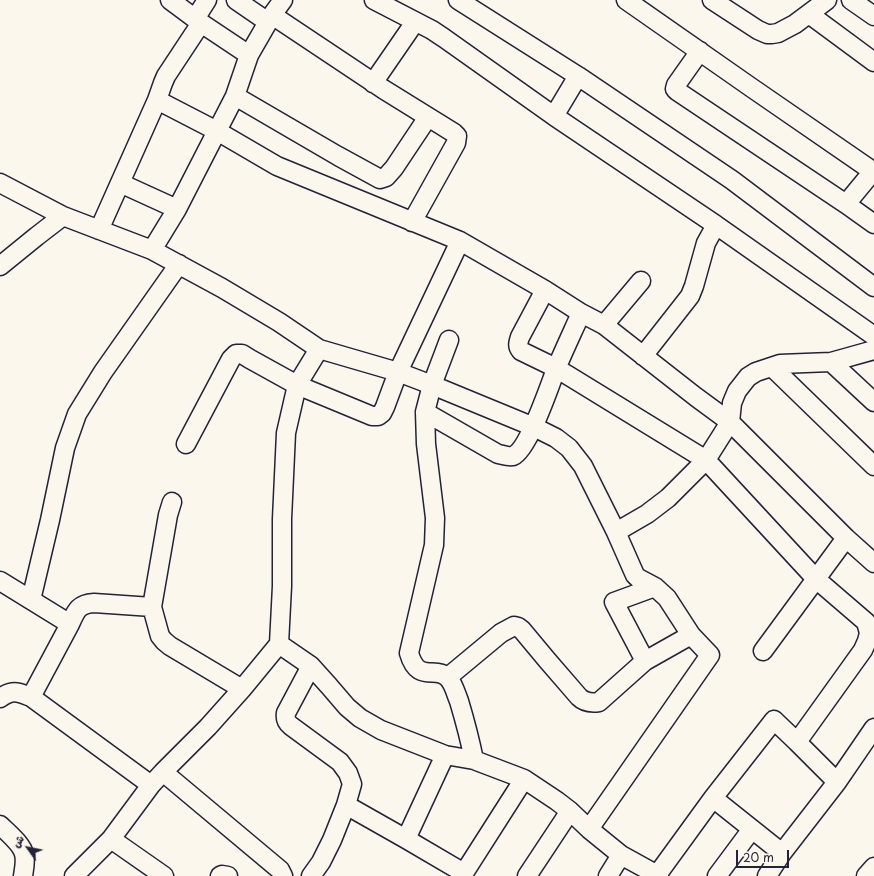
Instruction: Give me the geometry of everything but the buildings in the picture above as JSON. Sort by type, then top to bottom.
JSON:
[{"type":"street","points":[[170,0],[198,21],[249,55]]},
{"type":"street","points":[[99,230],[157,100],[166,76],[198,21],[207,0]]},
{"type":"street","points":[[236,0],[270,19],[457,136],[456,143],[412,222]]},
{"type":"street","points":[[152,250],[177,209],[218,131],[235,96],[249,55],[283,0]]},
{"type":"street","points":[[374,0],[444,38],[554,116],[716,225],[874,336]]},
{"type":"street","points":[[458,0],[578,76],[732,180],[874,287]]},
{"type":"street","points":[[626,0],[874,171],[846,204]]},
{"type":"street","points":[[712,0],[758,30],[767,34],[783,31],[827,0]]},
{"type":"street","points":[[851,0],[874,16]]},
{"type":"street","points":[[809,14],[874,62]]},
{"type":"street","points":[[374,83],[415,22]]},
{"type":"street","points":[[700,51],[676,85],[675,89],[677,91],[874,224]]},
{"type":"street","points":[[554,116],[578,76]]},
{"type":"street","points":[[235,96],[380,179],[386,177],[394,168],[428,117]]},
{"type":"street","points":[[157,100],[218,131],[277,166],[460,241],[545,290],[581,313],[604,325],[730,422],[846,538],[874,563]]},
{"type":"street","points":[[0,183],[63,216],[152,250],[179,264],[279,322],[319,349],[398,372],[432,385],[534,427],[556,438],[569,448],[583,466],[616,532],[635,575],[655,587],[667,598],[691,635],[710,655],[589,829]]},
{"type":"street","points":[[120,183],[177,209]]},
{"type":"street","points":[[0,266],[63,216]]},
{"type":"street","points":[[643,356],[690,296],[706,244],[716,225]]},
{"type":"street","points":[[186,444],[231,360],[236,354],[242,354],[250,358],[297,385],[368,414],[378,416],[382,413],[385,407],[398,372],[460,241]]},
{"type":"street","points":[[31,600],[65,448],[77,414],[127,337],[179,264]]},
{"type":"street","points":[[604,325],[641,281]]},
{"type":"street","points":[[545,290],[520,337],[518,348],[521,351],[556,368],[706,460],[816,579],[866,622],[869,633],[863,650],[797,742]]},
{"type":"street","points":[[425,412],[498,454],[514,456],[520,450],[534,427],[556,368],[581,313]]},
{"type":"street","points":[[449,340],[432,385],[425,412],[426,444],[435,518],[434,545],[410,653],[412,662],[418,670],[442,674],[450,680],[457,695],[468,731],[474,760]]},
{"type":"street","points":[[74,876],[111,839],[157,779],[208,727],[279,644],[286,433],[297,385],[319,349]]},
{"type":"street","points":[[616,532],[647,514],[668,498],[706,460],[730,422],[732,404],[737,391],[748,377],[756,372],[780,364],[831,362],[874,350]]},
{"type":"street","points":[[831,362],[874,402]]},
{"type":"street","points":[[772,367],[874,466]]},
{"type":"street","points":[[172,502],[168,515],[152,607],[160,636],[170,646],[242,689]]},
{"type":"street","points":[[763,651],[846,538]]},
{"type":"street","points":[[0,581],[70,624]]},
{"type":"street","points":[[645,661],[614,602],[655,587]]},
{"type":"street","points":[[31,697],[79,607],[85,604],[94,603],[152,607]]},
{"type":"street","points":[[448,677],[501,632],[514,626],[522,630],[579,697],[583,700],[594,703],[599,702],[645,661],[691,635]]},
{"type":"street","points":[[279,644],[311,666],[347,707],[360,718],[381,730],[446,755],[474,760],[524,779],[570,810],[589,829],[621,855],[658,876],[713,798],[774,720],[837,782]]},
{"type":"street","points":[[311,666],[286,713],[286,718],[288,723],[340,762],[348,773],[352,784],[346,805],[332,840],[321,862],[311,876]]},
{"type":"street","points":[[0,698],[8,692],[17,692],[31,697],[157,779],[280,870],[283,876]]},
{"type":"street","points":[[767,876],[782,853],[837,782],[874,728]]},
{"type":"street","points":[[406,838],[446,755]]},
{"type":"street","points":[[346,805],[406,838],[464,873],[524,779]]},
{"type":"street","points":[[713,798],[782,853]]},
{"type":"street","points":[[527,876],[570,810]]},
{"type":"street","points":[[0,825],[21,847],[24,853],[25,858],[23,876]]},
{"type":"street","points":[[717,876],[752,829]]},
{"type":"street","points":[[111,839],[164,876]]},
{"type":"street","points":[[608,876],[621,855]]},
{"type":"street","points":[[866,876],[874,867]]},
{"type":"street","points":[[220,876],[228,876]]}]
